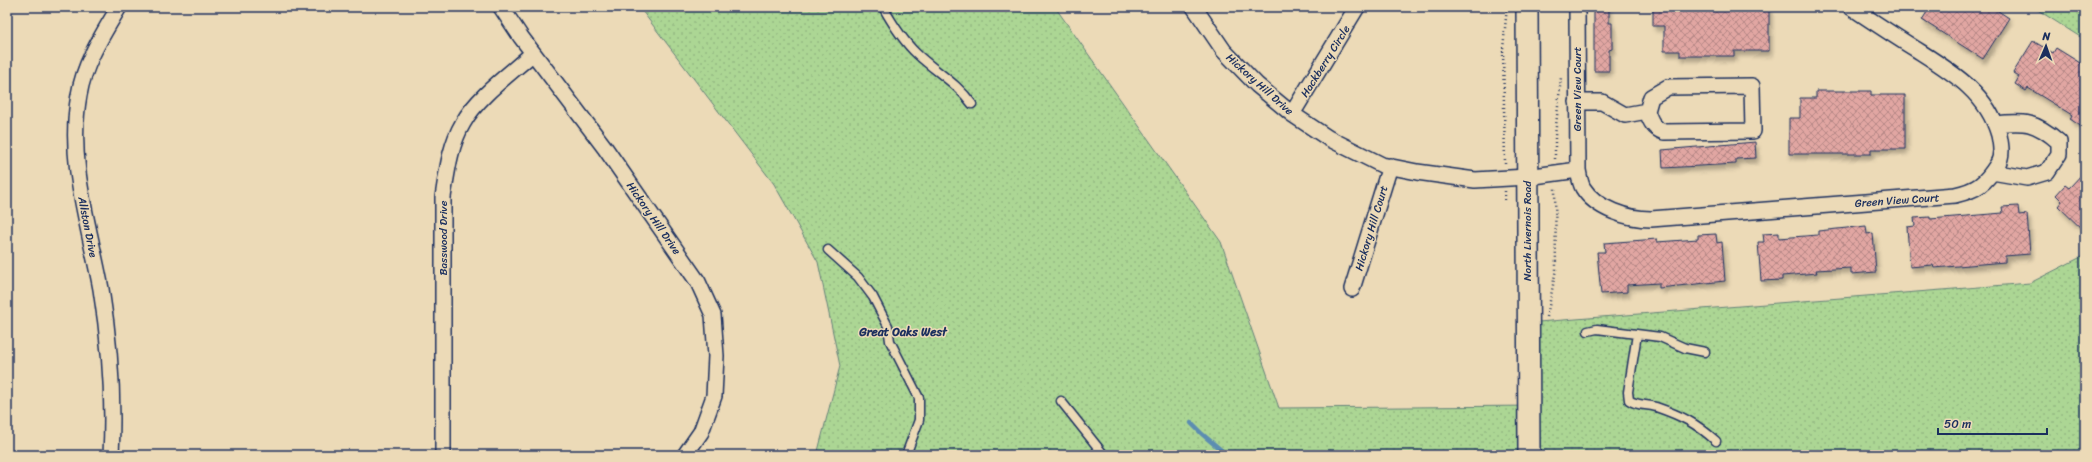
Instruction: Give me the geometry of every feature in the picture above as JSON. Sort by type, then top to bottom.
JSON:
[{"type":"main road","name":"North Livernois Road","points":[[1527,7],[1529,455]]},
{"type":"street","name":"Allston Drive","points":[[111,455],[112,385],[109,338],[79,181],[75,134],[79,94],[88,64],[119,7]]},
{"type":"street","name":"Hickory Hill Drive","points":[[501,7],[533,53],[605,148],[698,282],[713,315],[716,356],[714,396],[701,432],[685,455]]},
{"type":"street","name":"Hickory Hill Drive","points":[[1194,7],[1224,51],[1258,85],[1292,114],[1328,138],[1382,165],[1475,180],[1527,178]]},
{"type":"street","name":"Hackberry Circle","points":[[1292,114],[1357,7]]},
{"type":"street","name":"Green View Court","points":[[1577,7],[1578,170],[1583,188],[1597,202],[1614,213],[1627,217],[1651,220],[1955,195],[1974,190],[1992,172],[1999,162],[2002,146],[1990,112],[1976,94],[1956,76],[1851,7]]},
{"type":"street","name":"Basswood Drive","points":[[443,455],[443,197],[449,160],[463,123],[482,100],[533,53]]},
{"type":"street","points":[[1752,86],[1753,131],[1664,132],[1659,131],[1650,122],[1647,111],[1651,98],[1668,87],[1752,86]]},
{"type":"street","points":[[1577,102],[1602,102],[1625,115],[1647,111]]},
{"type":"street","points":[[1992,172],[2027,178],[2047,172],[2058,154],[2058,142],[2040,128],[2022,121],[1995,124]]},
{"type":"street","name":"Hickory Hill Court","points":[[1352,289],[1390,166]]},
{"type":"street","points":[[1527,178],[1578,170]]},
{"type":"lane","points":[[883,7],[917,54],[946,76],[963,92],[972,104]]},
{"type":"lane","points":[[828,250],[858,277],[873,297],[888,326],[890,341],[919,398],[919,420],[906,455]]},
{"type":"lane","points":[[1588,331],[1597,329],[1660,337],[1685,348],[1705,352]]},
{"type":"lane","points":[[1636,334],[1629,386],[1629,400],[1634,404],[1656,408],[1690,420],[1716,441]]},
{"type":"lane","points":[[1061,401],[1104,455]]},
{"type":"path","points":[[1505,200],[1503,56],[1507,7]]},
{"type":"path","points":[[1547,321],[1548,308],[1556,269],[1555,136],[1562,70]]},
{"type":"green space","points":[[639,7],[1055,7],[1221,242],[1279,408],[1538,406],[1538,322],[2030,283],[2085,255],[2085,455],[817,455],[840,366],[818,262],[774,184]]},
{"type":"green space","points":[[2033,7],[2085,7],[2085,40]]},
{"type":"building","points":[[1594,7],[1609,7],[1609,23],[1612,23],[1612,49],[1609,50],[1609,71],[1594,71]]},
{"type":"building","points":[[1653,7],[1769,7],[1769,51],[1734,51],[1734,56],[1680,56],[1680,51],[1664,51],[1664,26],[1653,26]]},
{"type":"building","points":[[1930,7],[1992,7],[2009,18],[1983,59],[1922,20]]},
{"type":"building","points":[[2033,41],[2053,53],[2056,48],[2085,66],[2085,129],[2070,119],[2072,115],[2028,88],[2026,91],[2015,84],[2019,77],[2013,73]]},
{"type":"building","points":[[1816,91],[1871,91],[1871,95],[1905,95],[1905,149],[1871,149],[1871,154],[1789,154],[1789,118],[1800,118],[1800,98],[1816,98]]},
{"type":"building","points":[[1755,142],[1756,158],[1736,159],[1736,164],[1663,168],[1662,150]]},
{"type":"building","points":[[2085,171],[2085,232],[2058,206],[2062,201],[2056,195],[2065,185],[2069,188]]},
{"type":"building","points":[[2018,206],[2019,215],[2027,214],[2030,254],[2005,256],[2005,262],[1934,268],[1933,265],[1910,267],[1907,227],[1915,226],[1914,218],[1930,217],[1930,219],[2003,213],[2002,207]]},
{"type":"building","points":[[1866,226],[1867,234],[1873,233],[1876,272],[1851,274],[1851,268],[1816,270],[1817,273],[1782,276],[1782,280],[1761,281],[1758,242],[1764,242],[1763,234],[1779,233],[1779,238],[1818,235],[1818,231]]},
{"type":"building","points":[[1716,234],[1717,243],[1722,242],[1725,281],[1659,288],[1659,283],[1627,285],[1627,292],[1601,294],[1597,252],[1605,252],[1604,243],[1657,239],[1657,242],[1698,239],[1698,235]]},
{"type":"waterway","points":[[1191,423],[1227,455]]},
{"type":"district","name":"Great Oaks West","points":[[903,332]]}]
